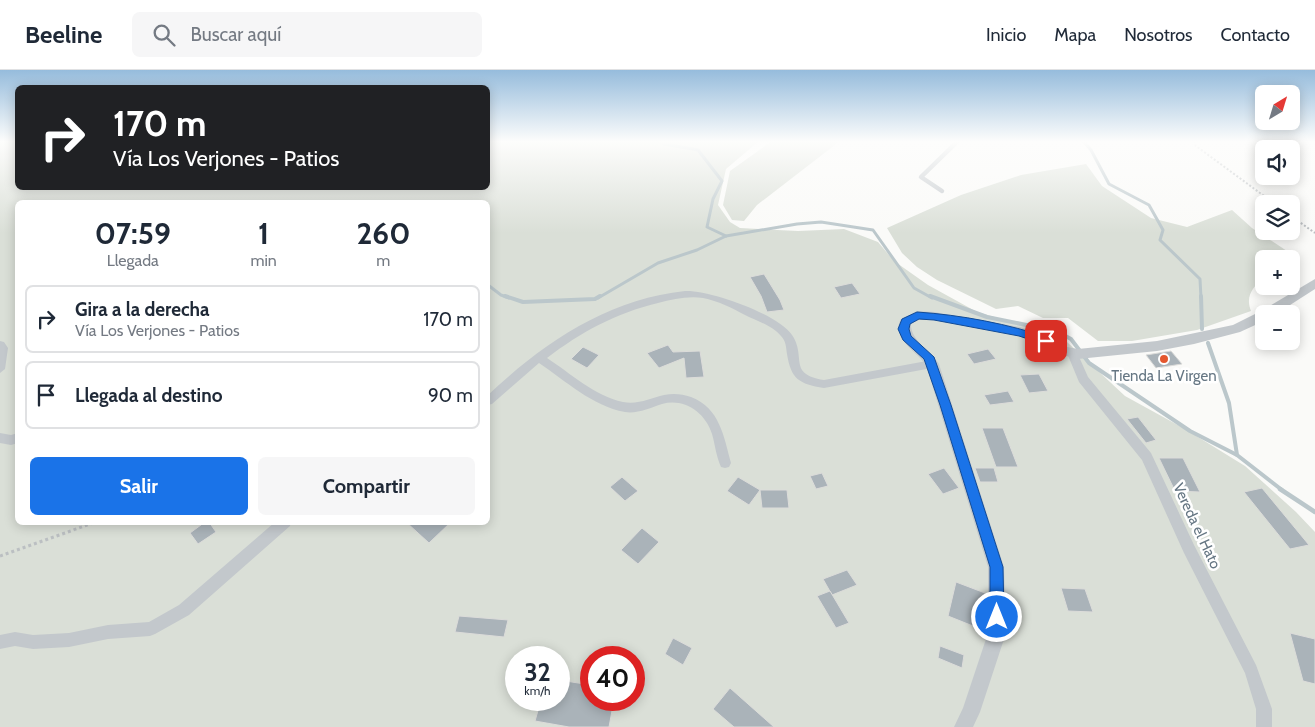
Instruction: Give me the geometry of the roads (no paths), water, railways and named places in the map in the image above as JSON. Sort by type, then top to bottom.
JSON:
[{"type":"street","points":[[1280,305],[1315,283]]},
{"type":"street","points":[[490,399],[539,358],[593,322],[623,308],[683,294],[705,295],[724,300],[784,332],[790,341],[793,363],[801,376],[810,384],[824,384],[932,364]]},
{"type":"street","points":[[963,727],[971,712],[997,633],[996,567],[932,364],[928,357],[906,338],[903,329],[905,322],[917,315],[934,316],[1020,332],[1080,353],[1156,346],[1194,340],[1236,329],[1255,319]]},
{"type":"street","points":[[0,345],[3,348],[0,369]]},
{"type":"street","name":"Vereda el Hato","points":[[1080,353],[1083,379],[1147,457],[1189,549],[1251,670],[1264,709],[1264,727]]},
{"type":"street","points":[[539,358],[617,406],[627,408],[676,397],[694,403],[714,422],[725,463]]},
{"type":"street","points":[[0,438],[15,439]]},
{"type":"street","points":[[0,642],[15,639],[33,642],[69,640],[108,632],[150,629],[184,610],[282,525]]},
{"type":"lane","points":[[926,172],[921,177],[942,191]]},
{"type":"waterway","points":[[715,172],[722,181],[713,199],[707,227],[726,236]]},
{"type":"waterway","points":[[1102,172],[1109,184],[1149,205],[1163,230],[1160,240],[1200,279],[1201,298]]},
{"type":"waterway","points":[[726,236],[797,224],[821,222],[873,230],[914,288],[932,298]]},
{"type":"waterway","points":[[598,298],[658,263],[697,250],[726,236]]},
{"type":"waterway","points":[[490,287],[501,295],[509,298]]},
{"type":"waterway","points":[[505,296],[523,302],[595,299],[600,296]]},
{"type":"waterway","points":[[930,296],[987,317],[1056,331],[1071,339],[1089,363],[1190,431],[1237,455]]},
{"type":"waterway","points":[[1201,296],[1202,329]]},
{"type":"waterway","points":[[1208,343],[1229,403],[1237,455]]},
{"type":"waterway","points":[[1237,455],[1282,490]]},
{"type":"waterway","points":[[1280,489],[1315,512]]},
{"type":"place","name":"Tienda La Virgen","points":[[1164,359]]}]
